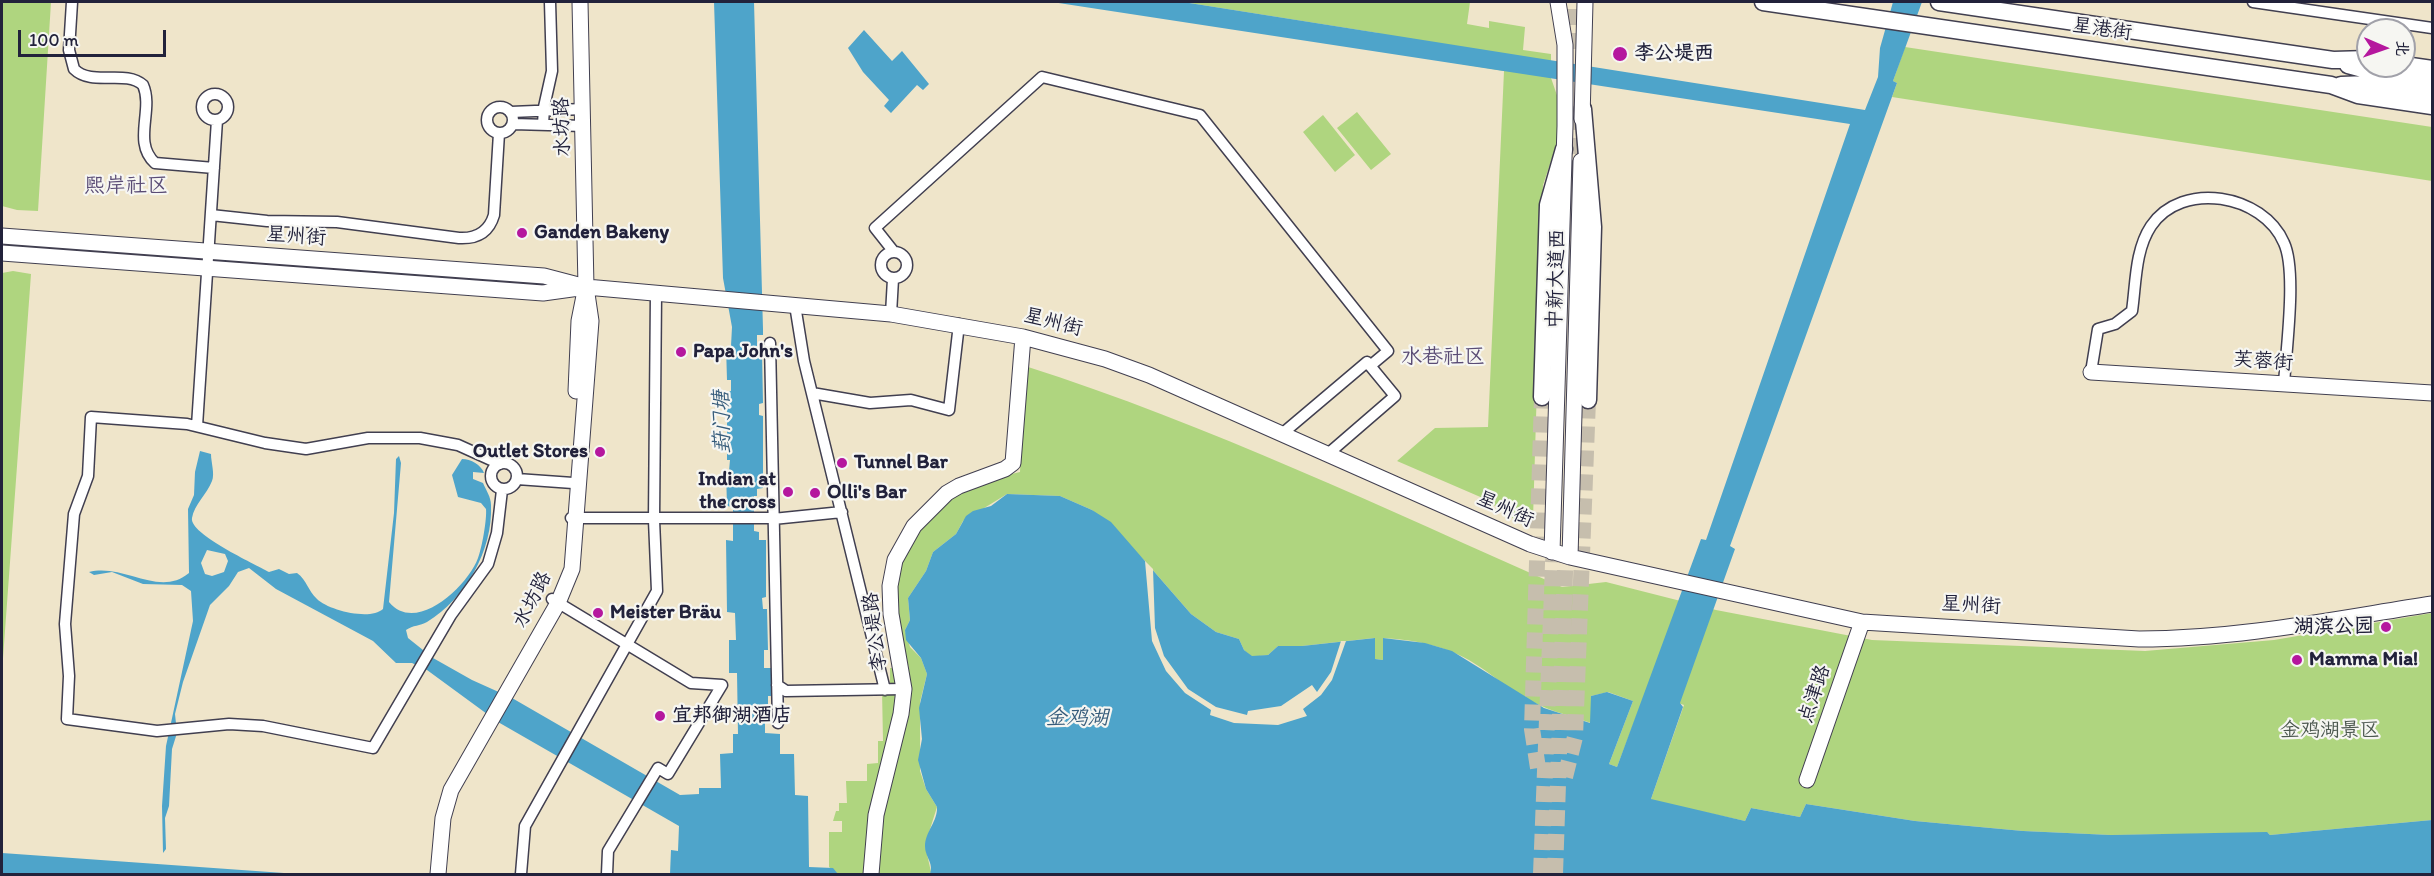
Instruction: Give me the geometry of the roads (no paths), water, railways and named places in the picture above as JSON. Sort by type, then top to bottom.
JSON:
[{"type":"main road","name":"星港街","points":[[1763,2],[2331,85],[2358,95],[2433,106]]},
{"type":"main road","name":"星港街","points":[[1944,2],[2333,60],[2356,59]]},
{"type":"main road","points":[[2333,60],[2370,71],[2433,81]]},
{"type":"main road","points":[[2416,67],[2433,69]]},
{"type":"main road","points":[[2331,85],[2368,84],[2433,93]]},
{"type":"main road","points":[[1583,109],[1593,227],[1588,400]]},
{"type":"main road","points":[[1542,397],[1548,205],[1564,149]]},
{"type":"street","points":[[72,2],[69,50],[74,69],[86,77],[134,80],[143,85],[147,98],[144,146],[155,163],[214,168]]},
{"type":"street","points":[[543,125],[543,112],[552,70],[550,2]]},
{"type":"street","name":"水坊路","points":[[438,874],[446,803],[486,721],[555,601],[574,518],[591,321],[586,287],[580,2]]},
{"type":"street","name":"中新大道西","points":[[1552,552],[1564,149],[1565,45],[1558,2]]},
{"type":"street","name":"中新大道西","points":[[1570,557],[1585,2]]},
{"type":"street","points":[[2253,2],[2433,28]]},
{"type":"street","points":[[894,252],[883,259],[881,267],[885,275],[893,279],[905,274],[908,266],[902,255],[894,252],[875,228],[1042,77],[1200,115],[1388,351],[1370,366]]},
{"type":"street","points":[[513,124],[507,131],[499,133],[489,127],[488,115],[497,107],[511,112],[583,109]]},
{"type":"street","points":[[511,112],[513,124]]},
{"type":"street","points":[[197,426],[217,120]]},
{"type":"street","points":[[513,124],[584,126]]},
{"type":"street","points":[[211,215],[267,220],[337,222],[459,238],[478,236],[488,227],[494,215],[499,133]]},
{"type":"street","points":[[2091,372],[2098,329],[2115,324],[2132,310],[2137,262],[2151,226],[2169,208],[2186,201],[2194,198],[2219,198],[2249,206],[2257,211],[2271,222],[2285,243],[2289,270],[2284,384]]},
{"type":"street","name":"星州街","points":[[2,236],[544,276],[586,287],[891,314],[959,324],[1023,337],[1104,359],[1149,375],[1552,552],[1729,594],[1862,622],[2139,639],[2177,639],[2264,632],[2433,604]]},
{"type":"street","name":"星州街","points":[[2,253],[543,293],[586,287]]},
{"type":"street","points":[[891,314],[893,279]]},
{"type":"street","name":"水坊路","points":[[574,518],[573,483],[579,321],[586,287]]},
{"type":"street","points":[[520,874],[525,826],[657,591],[654,520],[656,293]]},
{"type":"street","points":[[795,305],[804,361],[885,690]]},
{"type":"street","points":[[812,393],[870,403],[911,400],[949,410],[959,324]]},
{"type":"street","name":"李公堤路","points":[[871,874],[876,815],[901,714],[904,689],[891,614],[890,586],[895,560],[914,526],[937,502],[959,486],[1005,469],[1013,463],[1023,337]]},
{"type":"street","points":[[770,343],[772,501],[770,518],[773,536],[778,723]]},
{"type":"street","points":[[1283,433],[1366,362],[1395,396],[1329,453]]},
{"type":"street","name":"芙蓉街","points":[[2091,372],[2433,393]]},
{"type":"street","points":[[502,490],[497,533],[491,558],[451,615],[373,748],[263,726],[229,724],[164,731],[133,729],[67,719],[69,676],[64,632],[74,514],[88,476],[91,417],[197,426],[265,444],[306,449],[368,438],[432,440],[474,451],[500,464],[512,466],[517,478]]},
{"type":"street","points":[[500,464],[493,469],[491,478],[494,486],[502,490],[512,487],[517,478]]},
{"type":"street","points":[[517,478],[573,483]]},
{"type":"street","points":[[574,518],[654,520],[770,518],[842,512]]},
{"type":"street","points":[[555,601],[691,683],[722,685],[668,774],[658,768],[630,811],[608,851],[607,874]]},
{"type":"street","name":"点津路","points":[[1807,780],[1862,622]]},
{"type":"street","points":[[777,685],[786,691],[904,689]]},
{"type":"street","name":"水坊路","points":[[432,874],[441,800],[455,767],[486,721]]},
{"type":"water","points":[[714,2],[754,2],[763,329],[763,335],[757,335],[757,352],[762,353],[763,403],[759,404],[759,415],[763,416],[763,488],[757,489],[757,496],[754,496],[754,531],[759,532],[759,540],[766,540],[766,597],[762,598],[763,609],[767,609],[768,650],[764,650],[764,668],[773,668],[774,696],[768,696],[768,705],[765,705],[765,733],[780,734],[780,754],[794,754],[795,795],[808,796],[809,867],[833,868],[838,874],[670,874],[671,850],[678,851],[679,826],[498,722],[427,670],[412,663],[396,663],[373,641],[276,589],[249,568],[238,572],[229,586],[210,605],[183,682],[175,714],[177,733],[172,749],[169,806],[165,818],[166,849],[163,853],[162,806],[166,746],[193,621],[191,591],[182,585],[143,584],[112,572],[94,575],[89,572],[102,570],[166,582],[178,580],[189,573],[188,509],[194,495],[195,472],[200,451],[211,454],[213,475],[210,486],[195,509],[192,518],[194,525],[211,540],[269,572],[279,569],[289,574],[297,573],[322,603],[349,613],[359,614],[369,614],[383,609],[394,513],[396,459],[399,456],[401,463],[389,602],[400,611],[413,613],[440,603],[453,593],[464,581],[478,558],[484,534],[486,509],[481,503],[458,497],[452,475],[462,459],[475,463],[484,473],[473,472],[473,479],[483,483],[491,505],[487,539],[482,555],[465,586],[454,600],[427,622],[406,630],[408,638],[433,658],[472,680],[512,698],[680,795],[699,794],[699,788],[721,788],[720,754],[733,753],[733,734],[738,734],[737,673],[729,673],[729,640],[736,640],[735,613],[727,612],[726,540],[733,541],[733,507],[727,506],[726,471],[729,471],[730,460],[727,460],[727,392],[731,391],[731,380],[727,380],[726,346],[731,346],[732,327],[723,278]],"holes":[[[207,550],[225,554],[228,561],[224,572],[212,576],[205,574],[201,563]]]},
{"type":"water","name":"金鸡湖","points":[[1052,2],[1183,2],[1865,110],[1878,77],[1880,48],[1893,2],[1922,2],[1893,81],[1897,83],[1730,546],[1735,549],[1680,703],[1683,707],[1651,799],[1745,821],[1751,808],[1800,817],[1806,804],[1915,821],[2023,831],[2111,835],[2267,832],[2270,835],[2432,820],[2432,874],[930,874],[931,867],[925,846],[936,817],[937,807],[926,789],[918,760],[922,739],[919,708],[927,674],[921,658],[906,640],[905,630],[910,620],[908,598],[926,571],[933,552],[956,534],[966,516],[973,511],[991,506],[1007,494],[1060,496],[1092,510],[1111,522],[1191,614],[1216,632],[1239,639],[1244,650],[1252,656],[1268,655],[1278,646],[1302,646],[1375,638],[1375,659],[1383,660],[1383,638],[1425,643],[1452,651],[1544,708],[1590,723],[1591,696],[1607,692],[1633,701],[1609,764],[1617,767],[1701,539],[1706,540],[1850,124]]},
{"type":"water","points":[[864,30],[892,61],[902,51],[929,84],[923,90],[917,85],[891,113],[884,106],[889,100],[863,72],[848,48]]},
{"type":"water","points":[[2,853],[298,874],[2,874]]},
{"type":"tunnel","points":[[1570,2],[1570,49]]},
{"type":"tunnel","points":[[1576,178],[1578,117]]},
{"type":"tunnel","points":[[1538,768],[1532,729],[1542,397]]},
{"type":"tunnel","points":[[1565,777],[1575,737],[1588,400]]},
{"type":"tunnel","points":[[1541,874],[1554,539]]},
{"type":"tunnel","points":[[1555,874],[1566,543]]},
{"type":"place","name":"李公堤西","points":[[1620,54]]},
{"type":"place","name":"Ganden Bakeny","points":[[522,233]]},
{"type":"place","name":"Papa John's","points":[[681,352]]},
{"type":"place","name":"Outlet Stores","points":[[600,452]]},
{"type":"place","name":"Tunnel Bar","points":[[842,463]]},
{"type":"place","name":"Indian at the cross","points":[[788,492]]},
{"type":"place","name":"Olli's Bar","points":[[815,493]]},
{"type":"place","name":"Meister Bräu","points":[[598,613]]},
{"type":"place","name":"湖滨公园","points":[[2386,627]]},
{"type":"place","name":"Mamma Mia!","points":[[2297,660]]},
{"type":"place","name":"宜邦御湖酒店","points":[[660,716]]},
{"type":"district","name":"熙岸社区","points":[[126,187]]},
{"type":"district","name":"水巷社区","points":[[1443,358]]},
{"type":"water label","name":"葑门塘","points":[[723,422]]},
{"type":"park label","name":"金鸡湖景区","points":[[2330,731]]}]
